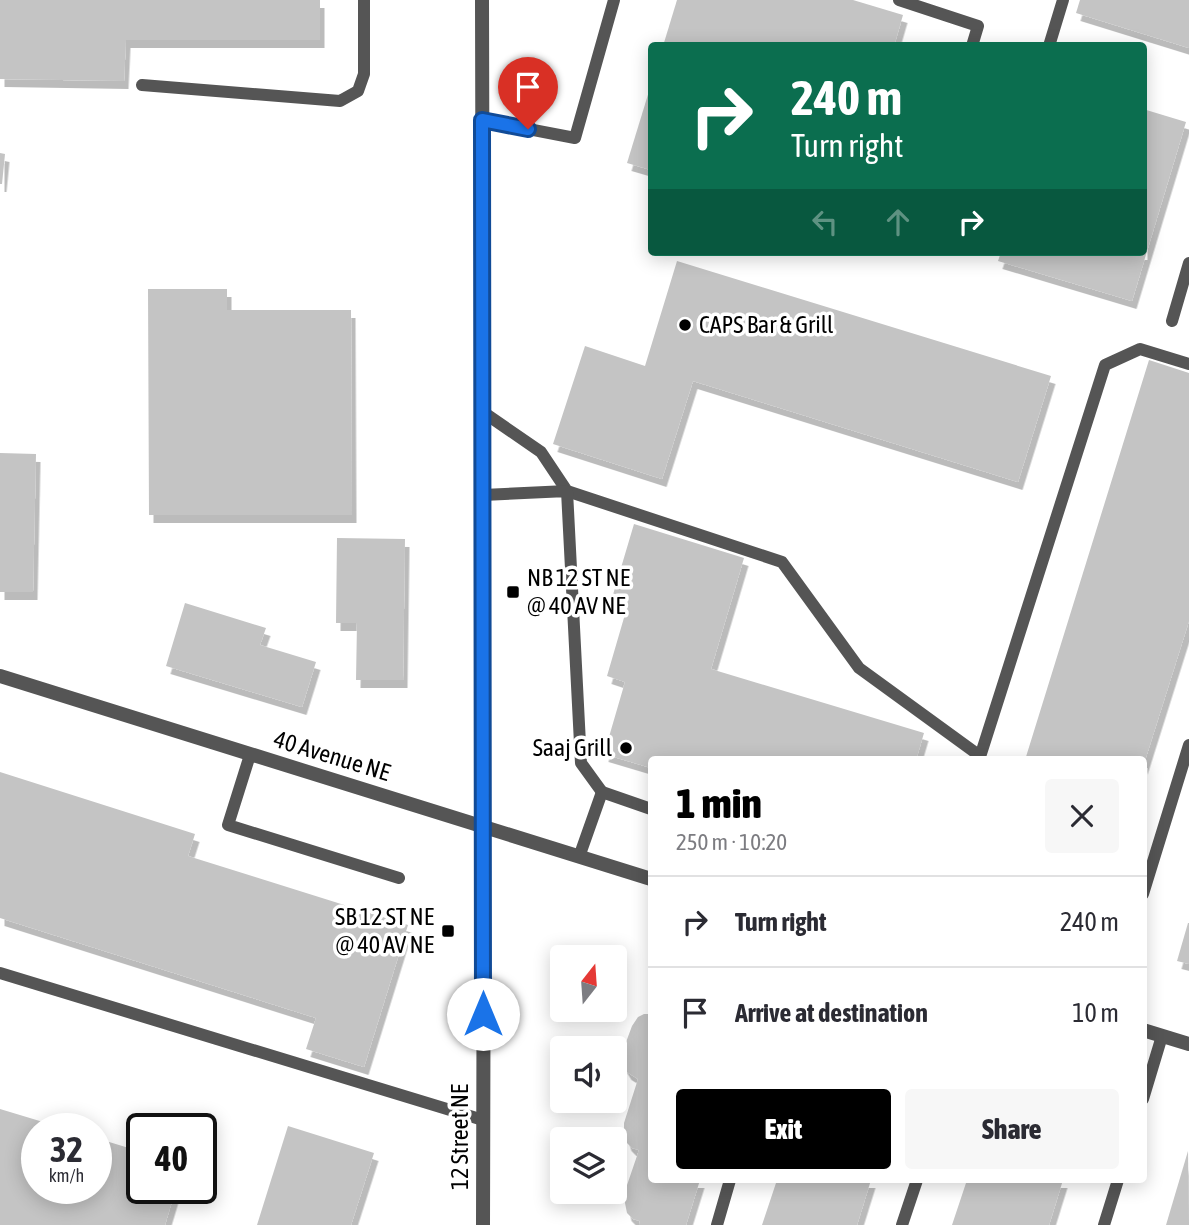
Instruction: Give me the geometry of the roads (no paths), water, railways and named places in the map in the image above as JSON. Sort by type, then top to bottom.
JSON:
[{"type":"street","name":"12 Street NE","points":[[482,0],[482,1225]]},
{"type":"street","name":"40 Avenue NE","points":[[0,676],[648,878]]},
{"type":"street","points":[[1147,1031],[1189,1044]]},
{"type":"lane","points":[[142,85],[340,101],[358,91],[364,74],[363,0]]},
{"type":"lane","points":[[482,120],[575,138],[614,0]]},
{"type":"lane","points":[[899,0],[978,26],[973,42]]},
{"type":"lane","points":[[1050,42],[1063,0]]},
{"type":"lane","points":[[1172,321],[1189,263]]},
{"type":"lane","points":[[980,756],[1105,365],[1140,349],[1189,364]]},
{"type":"lane","points":[[482,412],[541,452],[566,491],[581,763],[601,792],[648,808]]},
{"type":"lane","points":[[483,495],[566,491],[782,562],[859,668],[976,756]]},
{"type":"lane","points":[[1147,881],[1189,745]]},
{"type":"lane","points":[[250,755],[228,825],[399,878]]},
{"type":"lane","points":[[579,857],[601,792]]},
{"type":"lane","points":[[0,973],[483,1120]]},
{"type":"lane","points":[[1147,1086],[1162,1036]]},
{"type":"lane","points":[[717,1225],[729,1183]]},
{"type":"lane","points":[[902,1225],[916,1183]]},
{"type":"lane","points":[[1104,1225],[1117,1183]]},
{"type":"place","name":"CAPS Bar & Grill","points":[[685,325]]},
{"type":"place","name":"NB 12 ST NE @ 40 AV NE","points":[[513,592]]},
{"type":"place","name":"Saaj Grill","points":[[626,748]]},
{"type":"place","name":"SB 12 ST NE @ 40 AV NE","points":[[448,931]]}]
